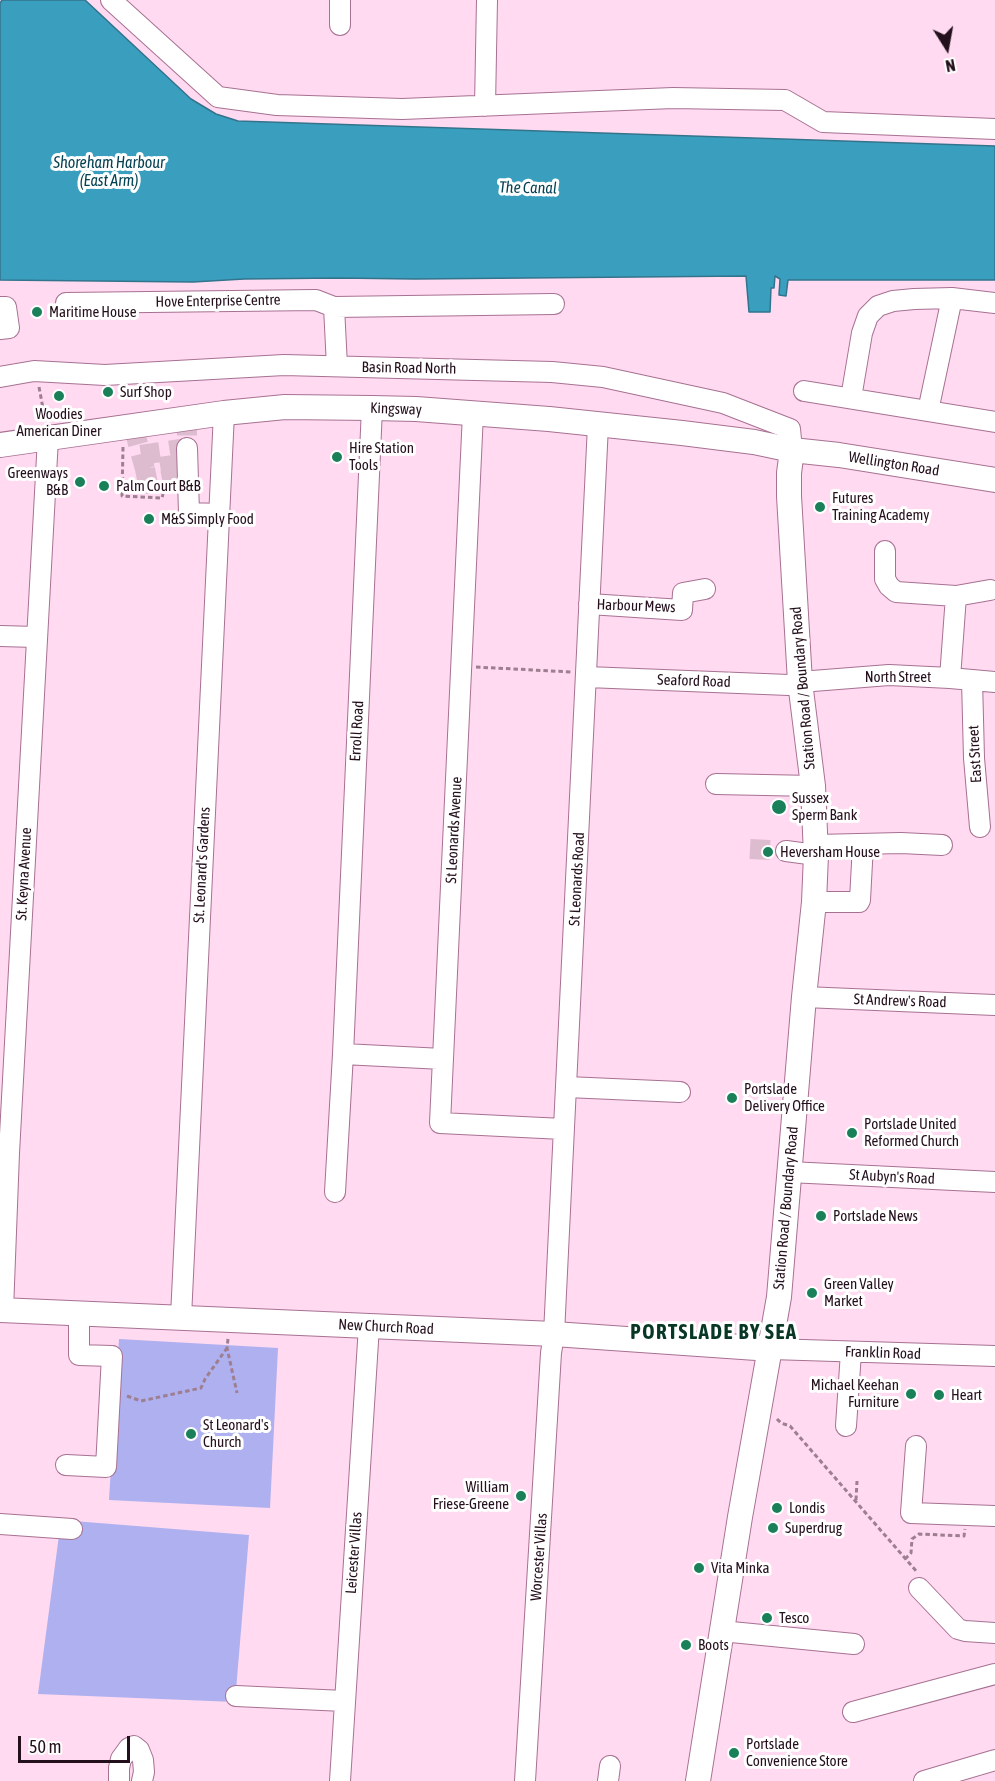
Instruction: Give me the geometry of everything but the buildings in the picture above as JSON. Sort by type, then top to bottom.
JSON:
[{"type":"main road","name":"Kingsway","points":[[0,445],[224,413],[285,407],[473,413],[753,442],[792,450]]},
{"type":"main road","name":"Wellington Road","points":[[792,450],[995,480]]},
{"type":"main road","name":"Station Road / Boundary Road","points":[[698,1781],[721,1631],[779,1297],[814,902],[816,850],[813,786],[800,682],[789,496],[792,450]]},
{"type":"main road","name":"New Church Road","points":[[1,1310],[554,1334],[771,1349]]},
{"type":"street","points":[[111,0],[218,97],[277,105],[391,109],[673,98],[785,100],[824,122],[995,129]]},
{"type":"street","points":[[340,0],[340,25]]},
{"type":"street","points":[[485,106],[487,0]]},
{"type":"street","points":[[851,398],[862,333],[868,316],[878,306],[893,301],[952,298],[995,303]]},
{"type":"street","points":[[928,411],[952,298]]},
{"type":"street","name":"Hove Enterprise Centre","points":[[66,303],[316,300],[334,306],[554,304]]},
{"type":"street","points":[[334,306],[337,366]]},
{"type":"street","points":[[0,307],[6,307],[9,328],[0,329]]},
{"type":"street","name":"Basin Road North","points":[[0,377],[34,371],[105,375],[284,365],[552,372],[603,377],[723,404],[790,429],[792,450]]},
{"type":"street","points":[[804,390],[995,422]]},
{"type":"street","name":"Erroll Road","points":[[335,1192],[372,408]]},
{"type":"street","name":"St. Leonard's Gardens","points":[[181,1317],[224,413]]},
{"type":"street","name":"St Leonards Avenue","points":[[473,413],[440,1123],[563,1129]]},
{"type":"street","name":"St Leonards Road","points":[[554,1334],[598,425]]},
{"type":"street","name":"St. Keyna Avenue","points":[[1,1310],[4,1153],[22,930],[48,438]]},
{"type":"street","points":[[187,448],[189,513],[219,514]]},
{"type":"street","points":[[885,551],[885,579],[896,592],[956,596],[990,590]]},
{"type":"street","name":"Harbour Mews","points":[[589,604],[682,610],[683,593],[705,588]]},
{"type":"street","points":[[951,678],[956,596]]},
{"type":"street","points":[[0,636],[36,637]]},
{"type":"street","name":"Seaford Road","points":[[587,675],[789,685],[800,682]]},
{"type":"street","name":"North Street","points":[[800,682],[890,675],[995,682]]},
{"type":"street","name":"East Street","points":[[972,680],[974,758],[980,827]]},
{"type":"street","points":[[716,784],[813,786]]},
{"type":"street","points":[[814,902],[859,902],[863,844]]},
{"type":"street","points":[[786,851],[863,844],[942,845]]},
{"type":"street","name":"St Andrew's Road","points":[[804,997],[995,1005]]},
{"type":"street","points":[[343,1054],[443,1059]]},
{"type":"street","points":[[567,1086],[680,1092]]},
{"type":"street","name":"St Aubyn's Road","points":[[789,1172],[995,1182]]},
{"type":"street","points":[[66,1466],[106,1467],[112,1356],[80,1355],[80,1313]]},
{"type":"street","name":"Leicester Villas","points":[[340,1781],[369,1326]]},
{"type":"street","name":"Worcester Villas","points":[[525,1781],[554,1334]]},
{"type":"street","name":"Franklin Road","points":[[771,1349],[995,1356]]},
{"type":"street","points":[[846,1426],[851,1352]]},
{"type":"street","points":[[916,1446],[911,1513],[995,1516]]},
{"type":"street","points":[[0,1524],[72,1529]]},
{"type":"street","points":[[919,1581],[958,1629],[995,1633]]},
{"type":"street","points":[[721,1631],[854,1644]]},
{"type":"street","points":[[853,1712],[995,1674]]},
{"type":"street","points":[[236,1696],[344,1701]]},
{"type":"street","points":[[119,1781],[118,1768],[121,1759],[133,1746],[138,1748],[143,1760],[142,1781]]},
{"type":"street","points":[[924,1781],[995,1760]]},
{"type":"path","points":[[41,394],[48,438]]},
{"type":"path","points":[[123,450],[122,496],[169,498]]},
{"type":"path","points":[[462,666],[587,675]]},
{"type":"path","points":[[230,1319],[227,1348],[237,1393]]},
{"type":"path","points":[[110,1394],[124,1395],[141,1401],[201,1388],[227,1348]]},
{"type":"path","points":[[761,1402],[781,1423],[790,1425],[905,1559],[919,1581]]},
{"type":"path","points":[[856,1502],[857,1481]]},
{"type":"path","points":[[905,1559],[911,1553],[912,1539],[919,1534],[964,1536],[965,1523]]},
{"type":"shaded area","points":[[119,1339],[278,1348],[270,1508],[109,1500]]},
{"type":"shaded area","points":[[61,1520],[249,1535],[235,1702],[38,1694]]},
{"type":"water","name":"Shoreham Harbour (East Arm)","points":[[2,0],[85,0],[191,99],[216,114],[238,121],[995,146],[995,280],[788,280],[786,296],[779,295],[780,279],[775,276],[774,288],[771,288],[770,312],[749,312],[746,276],[244,279],[193,282],[0,280],[0,3]]},
{"type":"tunnel","points":[[133,425],[141,455],[187,448],[187,417]]},
{"type":"tunnel","points":[[141,455],[145,469],[187,463]]},
{"type":"tunnel","points":[[145,469],[148,484],[188,476]]},
{"type":"tunnel","points":[[750,849],[786,851]]},
{"type":"place","name":"Maritime House","points":[[37,312]]},
{"type":"place","name":"Surf Shop","points":[[108,392]]},
{"type":"place","name":"Woodies American Diner","points":[[59,396]]},
{"type":"place","name":"Hire Station Tools","points":[[337,457]]},
{"type":"place","name":"Greenways B&B","points":[[80,482]]},
{"type":"place","name":"Palm Court B&B","points":[[104,486]]},
{"type":"place","name":"Futures Training Academy","points":[[820,507]]},
{"type":"place","name":"M&S Simply Food","points":[[149,519]]},
{"type":"place","name":"Sussex Sperm Bank","points":[[779,807]]},
{"type":"place","name":"Heversham House","points":[[768,852]]},
{"type":"place","name":"Portslade Delivery Office","points":[[732,1098]]},
{"type":"place","name":"Portslade United Reformed Church","points":[[852,1133]]},
{"type":"place","name":"Portslade News","points":[[821,1216]]},
{"type":"place","name":"Green Valley Market","points":[[812,1293]]},
{"type":"place","name":"Michael Keehan Furniture","points":[[911,1394]]},
{"type":"place","name":"Heart","points":[[939,1395]]},
{"type":"place","name":"St Leonard's Church","points":[[191,1434]]},
{"type":"place","name":"William Friese-Greene","points":[[521,1496]]},
{"type":"place","name":"Londis","points":[[777,1508]]},
{"type":"place","name":"Superdrug","points":[[773,1528]]},
{"type":"place","name":"Vita Minka","points":[[699,1568]]},
{"type":"place","name":"Tesco","points":[[767,1618]]},
{"type":"place","name":"Boots","points":[[686,1645]]},
{"type":"place","name":"Portslade Convenience Store","points":[[734,1753]]},
{"type":"district","name":"PORTSLADE BY SEA","points":[[714,1332]]},
{"type":"water label","name":"The Canal","points":[[528,188]]}]
